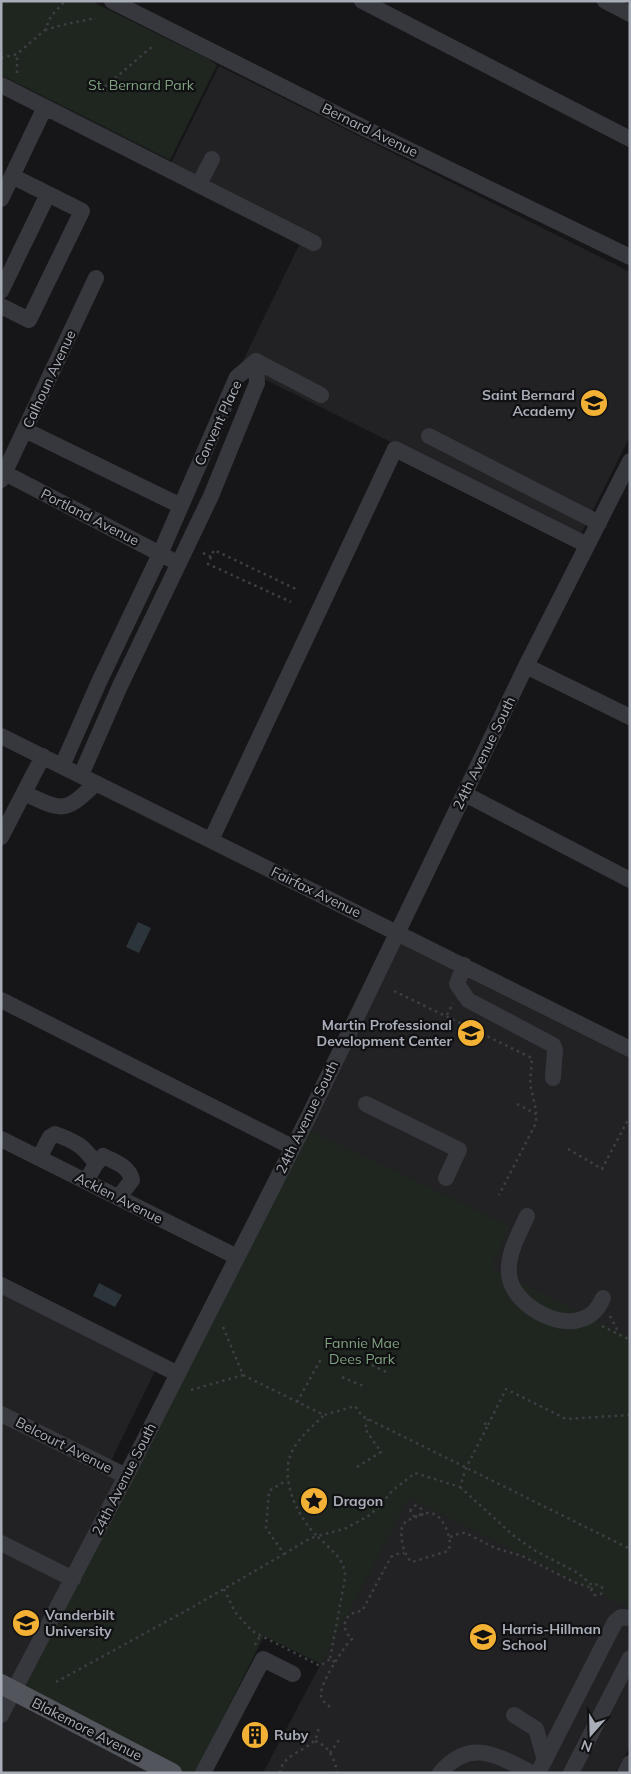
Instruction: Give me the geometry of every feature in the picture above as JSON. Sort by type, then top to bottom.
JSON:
[{"type":"main road","name":"Blakemore Avenue","points":[[8,1688],[172,1773]]},
{"type":"street","name":"Bernard Avenue","points":[[112,1],[368,130],[630,257]]},
{"type":"street","points":[[362,1],[630,139]]},
{"type":"street","points":[[605,1],[630,14]]},
{"type":"street","points":[[1,85],[314,243]]},
{"type":"street","points":[[1,198],[16,178],[49,110]]},
{"type":"street","points":[[199,184],[212,159]]},
{"type":"street","points":[[1,306],[29,320],[82,210],[16,178]]},
{"type":"street","points":[[1,291],[48,194]]},
{"type":"street","name":"Calhoun Avenue","points":[[2,474],[25,430],[96,278]]},
{"type":"street","points":[[256,361],[321,395]]},
{"type":"street","name":"Convent Place","points":[[62,766],[160,554],[237,377],[256,361]]},
{"type":"street","name":"Convent Place","points":[[81,775],[120,686],[211,496],[257,383],[256,361]]},
{"type":"street","points":[[25,430],[181,506]]},
{"type":"street","points":[[429,436],[599,522]]},
{"type":"street","points":[[211,840],[395,449],[587,544]]},
{"type":"street","name":"24th Avenue South","points":[[1,1715],[8,1688],[73,1579],[178,1374],[292,1147],[526,666],[630,461]]},
{"type":"street","name":"Portland Avenue","points":[[2,474],[179,564]]},
{"type":"street","points":[[526,666],[630,717]]},
{"type":"street","name":"Fairfax Avenue","points":[[1,736],[630,1049]]},
{"type":"street","points":[[1,837],[43,756]]},
{"type":"street","points":[[24,793],[55,807],[65,807],[80,798],[96,783]]},
{"type":"street","points":[[465,794],[630,880]]},
{"type":"street","points":[[464,966],[457,984],[468,1000],[553,1045],[555,1050],[553,1078]]},
{"type":"street","points":[[1,1000],[292,1147]]},
{"type":"street","points":[[366,1104],[459,1150],[446,1178]]},
{"type":"street","points":[[39,1158],[50,1137],[55,1134],[68,1139],[86,1150],[96,1164]]},
{"type":"street","name":"Acklen Avenue","points":[[1,1139],[237,1257]]},
{"type":"street","points":[[86,1182],[103,1156],[129,1170],[132,1180],[118,1198]]},
{"type":"street","points":[[527,1216],[511,1253],[508,1267],[509,1279],[521,1300],[541,1313],[561,1320],[580,1320],[606,1305]]},
{"type":"street","points":[[1,1285],[178,1374]]},
{"type":"street","name":"Belcourt Avenue","points":[[1,1414],[126,1476]]},
{"type":"street","points":[[1,1543],[73,1579]]},
{"type":"street","points":[[542,1767],[614,1622],[621,1617],[630,1618]]},
{"type":"street","points":[[571,1773],[630,1658]]},
{"type":"street","points":[[203,1773],[263,1659],[293,1674]]},
{"type":"street","points":[[514,1715],[536,1729],[542,1767]]},
{"type":"street","points":[[440,1773],[455,1759],[472,1752],[479,1752],[489,1753],[532,1773]]},
{"type":"street","points":[[625,1773],[630,1763]]},
{"type":"path","points":[[45,30],[51,16],[64,2]]},
{"type":"path","points":[[1,58],[17,54],[45,30],[96,18]]},
{"type":"path","points":[[100,91],[154,45]]},
{"type":"path","points":[[17,54],[17,73]]},
{"type":"path","points":[[292,602],[208,564],[214,550],[298,590]]},
{"type":"path","points":[[203,553],[211,557]]},
{"type":"path","points":[[394,991],[447,1015],[532,1058],[530,1084],[536,1114],[534,1128],[499,1195]]},
{"type":"path","points":[[447,1015],[454,1001]]},
{"type":"path","points":[[516,1104],[536,1114]]},
{"type":"path","points":[[568,1149],[602,1169],[630,1116]]},
{"type":"path","points":[[606,1305],[619,1335]]},
{"type":"path","points":[[595,1324],[630,1340]]},
{"type":"path","points":[[223,1327],[243,1375],[324,1415]]},
{"type":"path","points":[[297,1402],[321,1359]]},
{"type":"path","points":[[372,1365],[386,1372]]},
{"type":"path","points":[[192,1390],[243,1375]]},
{"type":"path","points":[[342,1377],[363,1386]]},
{"type":"path","points":[[460,1487],[466,1468],[506,1389],[566,1420],[630,1415]]},
{"type":"path","points":[[224,1589],[231,1605],[240,1618],[260,1636],[320,1666],[330,1659],[342,1598],[345,1571],[342,1562],[310,1530],[296,1507],[288,1480],[290,1455],[302,1436],[324,1415],[355,1406],[362,1416],[630,1549]]},
{"type":"path","points":[[357,1467],[381,1452],[365,1429],[368,1419]]},
{"type":"path","points":[[480,1420],[488,1425]]},
{"type":"path","points":[[56,1682],[224,1589],[309,1539],[344,1529],[367,1517],[379,1507],[392,1491],[415,1473],[460,1487],[514,1536],[534,1550],[578,1573],[593,1587],[592,1592],[596,1595],[600,1595],[602,1592],[600,1585],[596,1584],[593,1587],[574,1582],[522,1556],[495,1548],[466,1533],[450,1537]]},
{"type":"path","points":[[284,1554],[266,1528],[269,1491],[288,1480]]},
{"type":"path","points":[[414,1505],[419,1506],[421,1509],[418,1516],[414,1516],[411,1513],[414,1505]]},
{"type":"path","points":[[428,1513],[440,1518],[450,1537],[448,1551],[415,1562],[409,1561],[404,1554],[402,1526],[406,1521],[428,1513]]},
{"type":"path","points":[[330,1707],[323,1701],[321,1692],[345,1645],[352,1639],[347,1635],[344,1628],[348,1617],[353,1612],[362,1611],[391,1556],[404,1554]]},
{"type":"path","points":[[330,1659],[336,1662]]},
{"type":"path","points":[[280,1773],[282,1766],[288,1758],[315,1741],[320,1727]]},
{"type":"path","points":[[330,1752],[339,1740]]},
{"type":"path","points":[[315,1741],[330,1752],[337,1773]]},
{"type":"shaded area","points":[[219,66],[630,272],[630,436],[580,536],[240,367],[303,237],[168,169]]},
{"type":"shaded area","points":[[138,922],[151,928],[139,953],[126,947]]},
{"type":"shaded area","points":[[397,932],[630,1050],[630,1412],[292,1147]]},
{"type":"shaded area","points":[[99,1283],[122,1295],[115,1307],[93,1296]]},
{"type":"shaded area","points":[[1,1290],[156,1369],[108,1467],[126,1476],[173,1773],[1,1773]]},
{"type":"shaded area","name":"Harris-Hillman School","points":[[409,1497],[630,1609],[630,1747],[615,1773],[263,1773]]},
{"type":"green space","name":"St. Bernard Park","points":[[1,1],[91,1],[217,65],[170,160],[1,75]]},
{"type":"green space","name":"Fannie Mae Dees Park","points":[[303,1127],[509,1226],[491,1268],[630,1337],[630,1609],[409,1498],[321,1664],[264,1636],[195,1773],[172,1773],[14,1692]]},
{"type":"place","name":"Saint Bernard Academy","points":[[594,403]]},
{"type":"place","name":"Martin Professional Development Center","points":[[471,1033]]},
{"type":"place","name":"Dragon","points":[[314,1501]]},
{"type":"place","name":"Vanderbilt University","points":[[26,1623]]},
{"type":"place","name":"Harris-Hillman School","points":[[483,1637]]},
{"type":"place","name":"Ruby","points":[[255,1735]]}]
